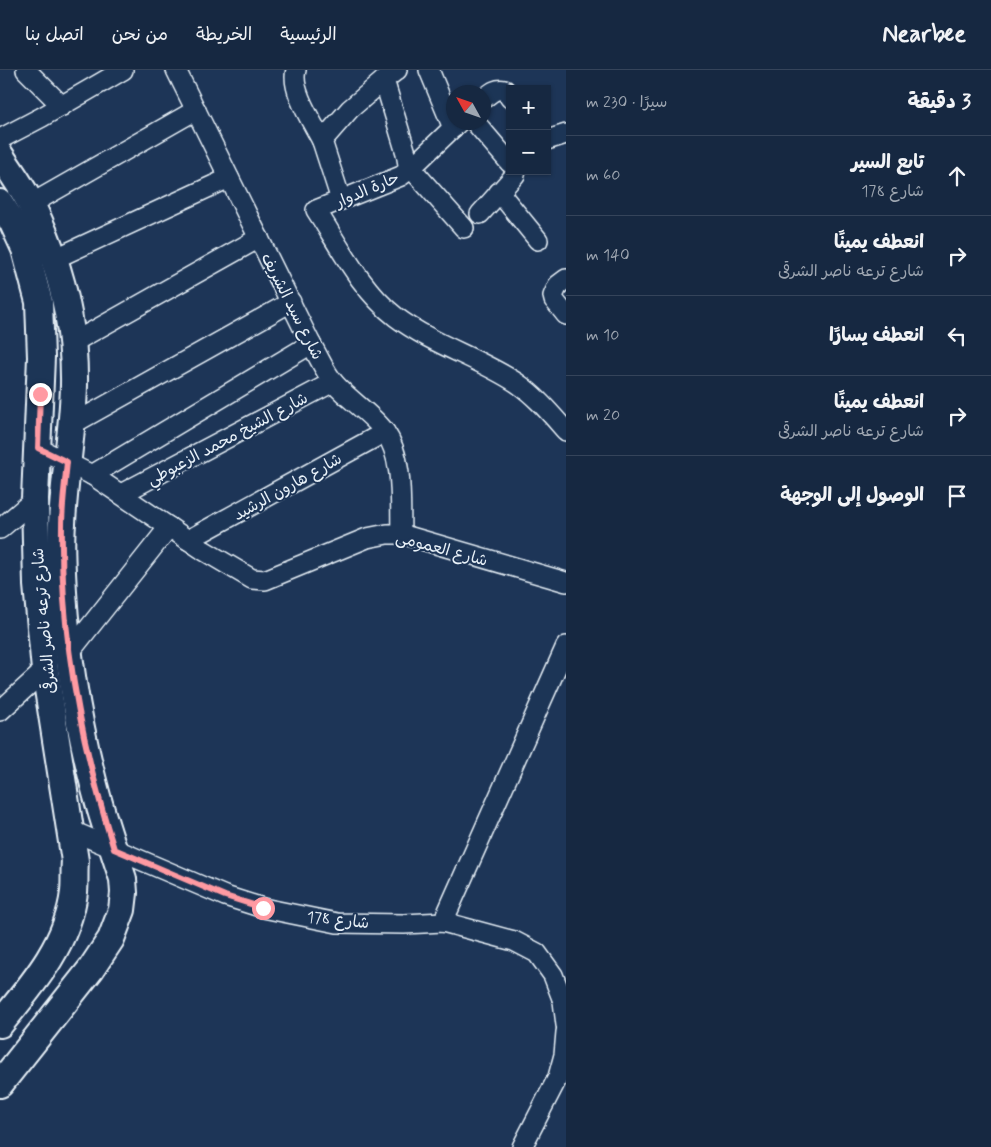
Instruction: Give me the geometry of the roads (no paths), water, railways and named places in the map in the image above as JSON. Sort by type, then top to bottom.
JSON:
[{"type":"street","points":[[26,70],[62,106]]},
{"type":"street","points":[[0,139],[62,106],[123,70]]},
{"type":"street","name":"شارع سيد الشريف","points":[[176,70],[311,344],[332,382],[385,432],[396,460],[400,484],[401,534]]},
{"type":"street","points":[[296,70],[294,76],[299,94],[322,141],[341,200]]},
{"type":"street","points":[[429,70],[446,105]]},
{"type":"street","points":[[322,141],[350,109],[390,75],[410,169],[464,228]]},
{"type":"street","points":[[31,204],[196,110]]},
{"type":"street","name":"حارة الدوار","points":[[451,130],[410,169],[394,180],[316,210],[364,284],[396,316],[420,332],[517,383],[533,395],[566,431]]},
{"type":"street","points":[[482,130],[506,159]]},
{"type":"street","points":[[551,139],[566,134]]},
{"type":"street","name":"شارع ترعه ناصر الشرقى","points":[[0,155],[31,204],[54,259],[65,300],[72,342],[74,384],[62,526],[63,592],[69,653],[80,722],[95,786],[123,879],[124,893],[122,910],[111,939],[91,969],[0,1084]]},
{"type":"street","points":[[480,214],[515,175]]},
{"type":"street","points":[[54,259],[229,178]]},
{"type":"street","points":[[499,192],[538,240]]},
{"type":"street","name":"شارع ترعه ناصر الشرقى","points":[[0,203],[24,249],[39,302],[41,358],[35,499],[37,585],[46,670],[75,861],[74,892],[67,923],[54,952],[32,985],[0,1024]]},
{"type":"street","points":[[72,342],[259,238]]},
{"type":"street","points":[[566,279],[558,285],[553,296],[566,315]]},
{"type":"street","points":[[71,425],[291,302]]},
{"type":"street","points":[[92,475],[311,344]]},
{"type":"street","name":"شارع الشيخ محمد الزعبوطي","points":[[121,494],[332,382]]},
{"type":"street","name":"شارع هارون الرشيد","points":[[188,540],[385,432]]},
{"type":"street","points":[[38,448],[92,475],[188,540]]},
{"type":"street","points":[[0,528],[35,499]]},
{"type":"street","points":[[69,653],[169,527]]},
{"type":"street","name":"شارع العمومى","points":[[188,540],[252,579],[264,580],[367,538],[387,534],[401,534],[566,582]]},
{"type":"street","points":[[443,922],[566,646]]},
{"type":"street","points":[[0,711],[46,670]]},
{"type":"street","name":"شارع 178","points":[[70,830],[225,896],[263,908],[337,923],[404,924],[443,922],[514,942],[537,953],[552,975],[563,1001],[566,1025]]},
{"type":"street","points":[[522,1147],[558,1076],[564,1055],[566,1032]]}]
